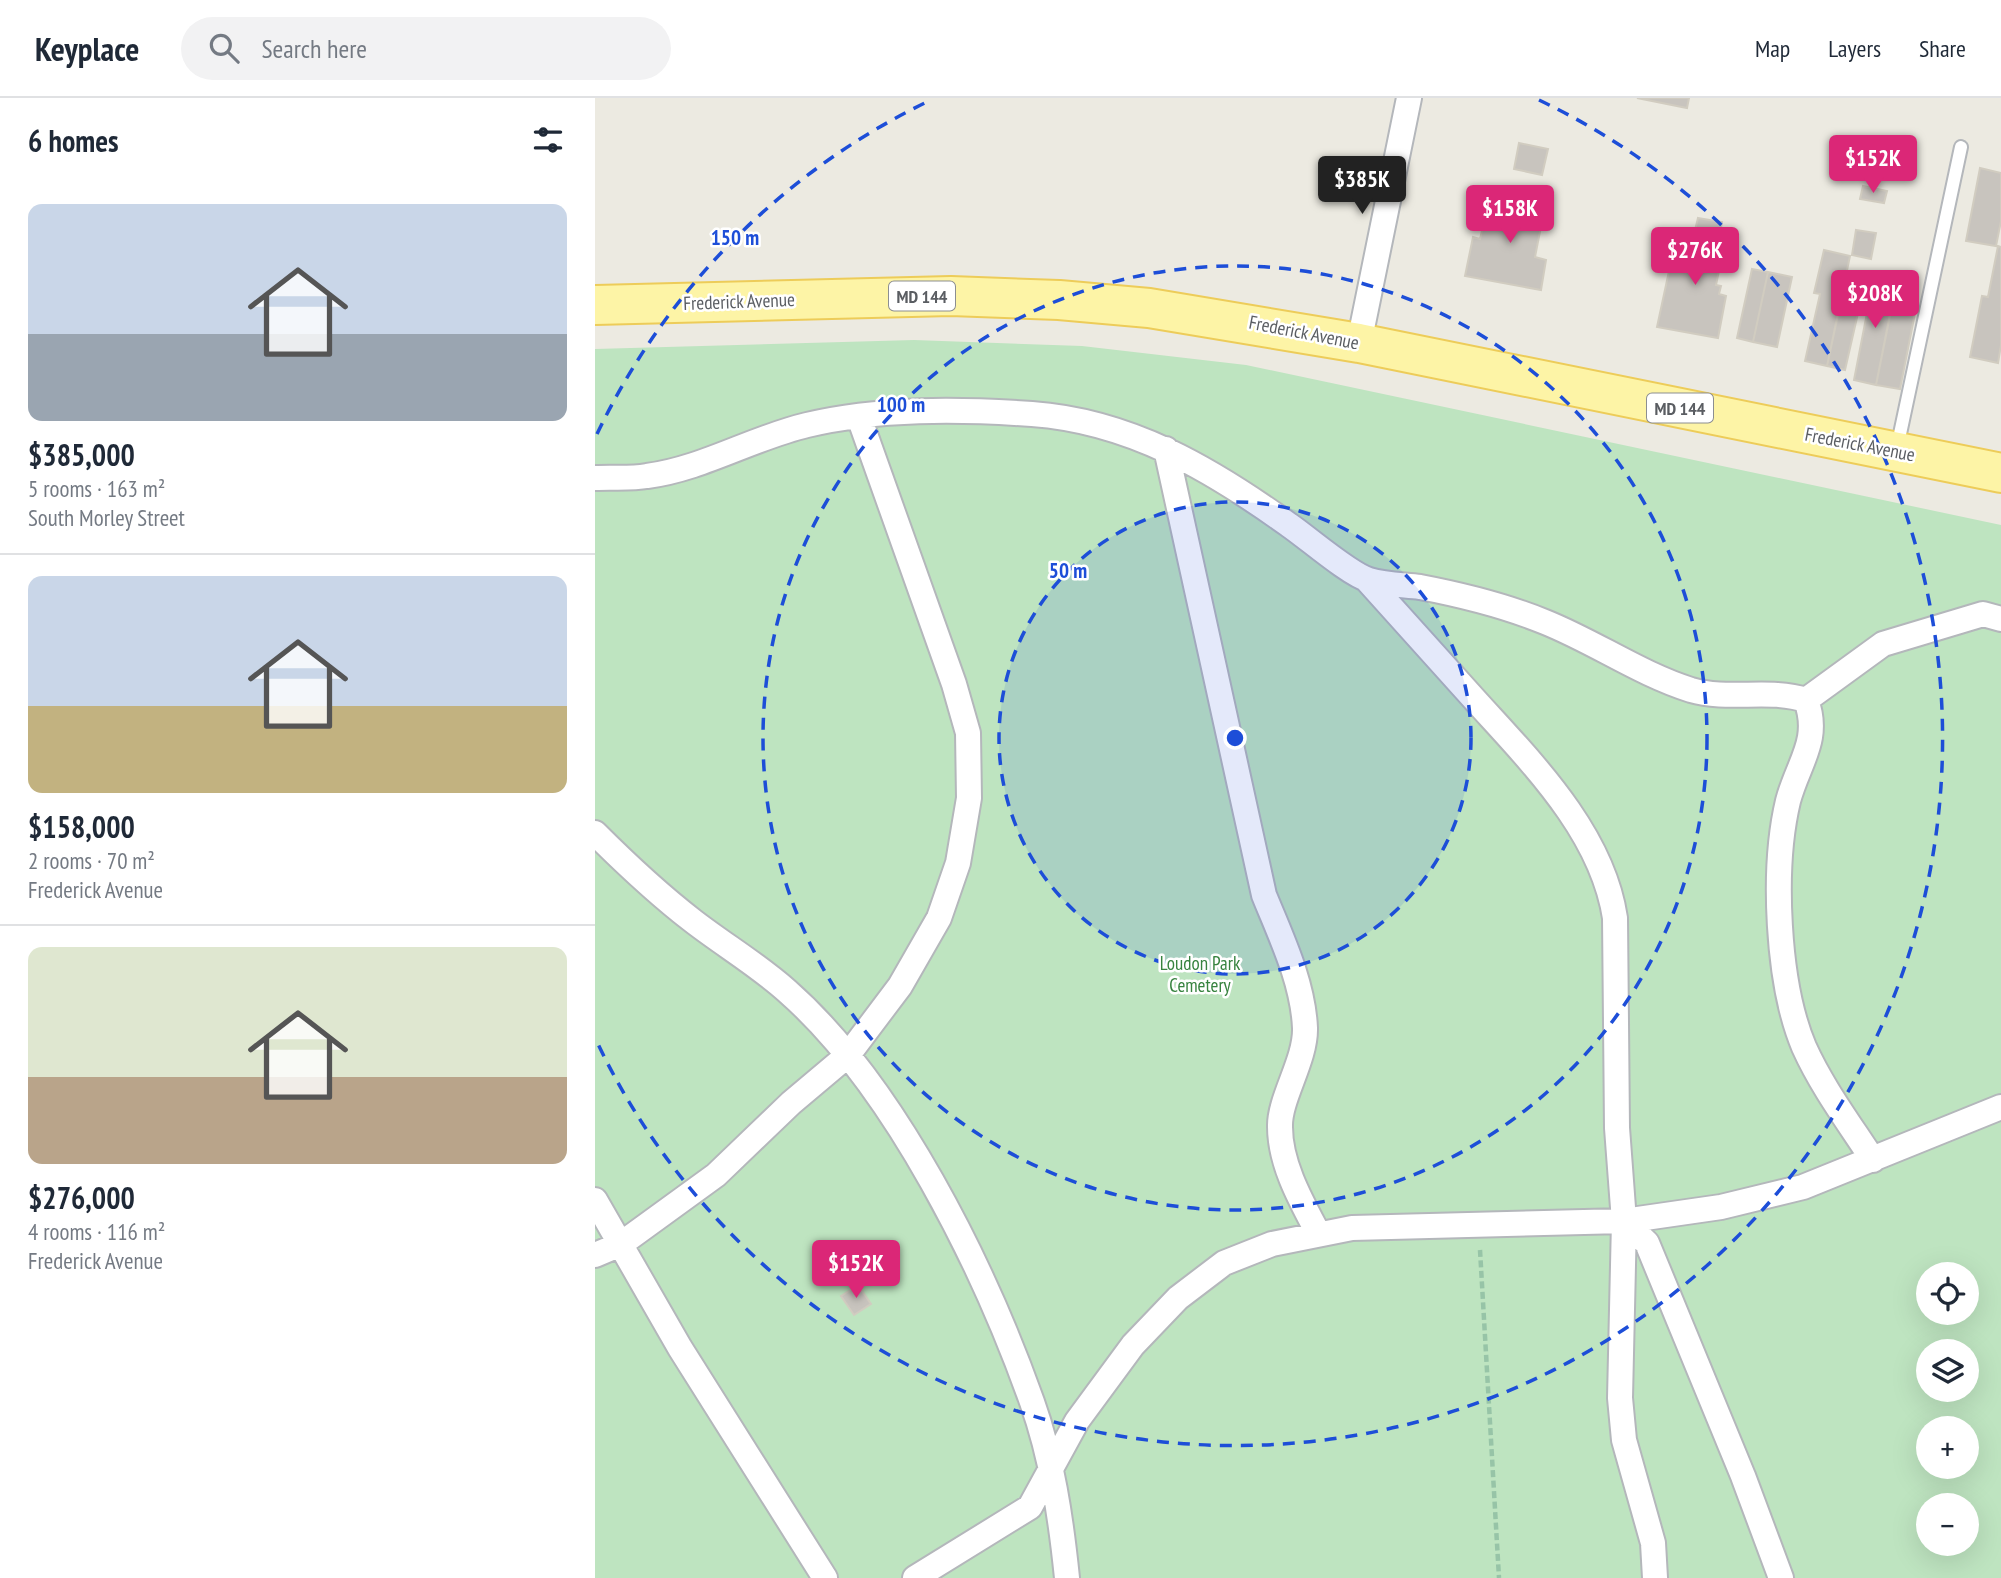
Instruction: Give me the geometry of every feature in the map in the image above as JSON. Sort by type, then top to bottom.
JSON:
[{"type":"main road","name":"Frederick Avenue","points":[[595,305],[951,296],[1059,300],[1230,319],[2001,473]]},
{"type":"street","points":[[1359,343],[1409,98]]},
{"type":"street","points":[[595,478],[646,477],[685,467],[762,438],[809,424],[859,417],[943,411],[1035,414],[1100,423],[1166,449],[1256,501],[1367,580],[1531,762],[1574,821],[1600,865],[1611,893],[1615,918],[1617,1128],[1624,1221],[1620,1398],[1625,1440],[1653,1543],[1655,1578]]},
{"type":"street","points":[[595,1255],[621,1244],[716,1175],[791,1103],[848,1055],[900,986],[939,918],[958,863],[969,798],[968,733],[954,684],[859,417]]},
{"type":"street","points":[[1166,449],[1264,895],[1288,953],[1301,998],[1305,1031],[1279,1126],[1296,1193],[1318,1233]]},
{"type":"street","points":[[1367,580],[1422,588],[1545,622],[1646,672],[1695,691],[1738,695],[1784,693],[1806,700]]},
{"type":"street","points":[[1806,700],[1883,644],[1983,614],[2001,619]]},
{"type":"street","points":[[1806,700],[1813,719],[1811,736],[1789,801],[1781,848],[1779,923],[1790,995],[1804,1045],[1829,1093],[1873,1160]]},
{"type":"street","points":[[595,832],[632,869],[691,920],[787,991],[848,1055],[905,1139],[958,1230],[1032,1403],[1052,1472],[1067,1578]]},
{"type":"street","points":[[915,1578],[1030,1507],[1052,1472],[1077,1421],[1133,1345],[1178,1298],[1224,1263],[1272,1244],[1352,1228],[1624,1221],[1721,1207],[1803,1187],[2001,1107]]},
{"type":"street","points":[[595,1200],[680,1348],[825,1578]]},
{"type":"street","points":[[1624,1221],[1647,1243],[1743,1476],[1781,1578]]},
{"type":"lane","points":[[1896,452],[1961,147]]},
{"type":"path","points":[[1478,1224],[1499,1578]]},
{"type":"green space","name":"Loudon Park Cemetery","points":[[914,340],[1082,346],[1246,365],[2001,525],[2001,1578],[595,1578],[595,349]]},
{"type":"building","points":[[1637,98],[1689,98],[1687,108]]},
{"type":"building","points":[[1519,143],[1548,149],[1542,175],[1514,169]]},
{"type":"building","points":[[1980,168],[2001,173],[2001,221],[1996,246],[1966,241]]},
{"type":"building","points":[[1863,186],[1887,191],[1884,203],[1860,199]]},
{"type":"building","points":[[1508,194],[1546,201],[1535,257],[1546,260],[1541,290],[1465,276],[1473,237],[1480,239],[1487,210],[1505,213]]},
{"type":"building","points":[[1698,218],[1722,222],[1714,265],[1720,266],[1716,285],[1721,286],[1719,294],[1726,296],[1718,338],[1657,327],[1672,257],[1688,259]]},
{"type":"building","points":[[1856,230],[1876,233],[1871,259],[1852,255]]},
{"type":"building","points":[[1998,246],[2001,247],[2001,345],[1998,363],[1970,357],[1982,296],[1988,297]]},
{"type":"building","points":[[1824,250],[1850,256],[1827,366],[1805,361],[1820,294],[1814,293]]},
{"type":"building","points":[[1752,269],[1768,272],[1753,342],[1737,338]]},
{"type":"building","points":[[1768,272],[1792,277],[1777,347],[1753,342]]},
{"type":"building","points":[[1874,277],[1897,281],[1876,385],[1854,380]]},
{"type":"building","points":[[1842,296],[1861,300],[1845,370],[1827,366]]},
{"type":"building","points":[[1892,304],[1916,308],[1900,389],[1876,385]]},
{"type":"building","points":[[858,1285],[871,1304],[854,1315],[841,1296]]}]
